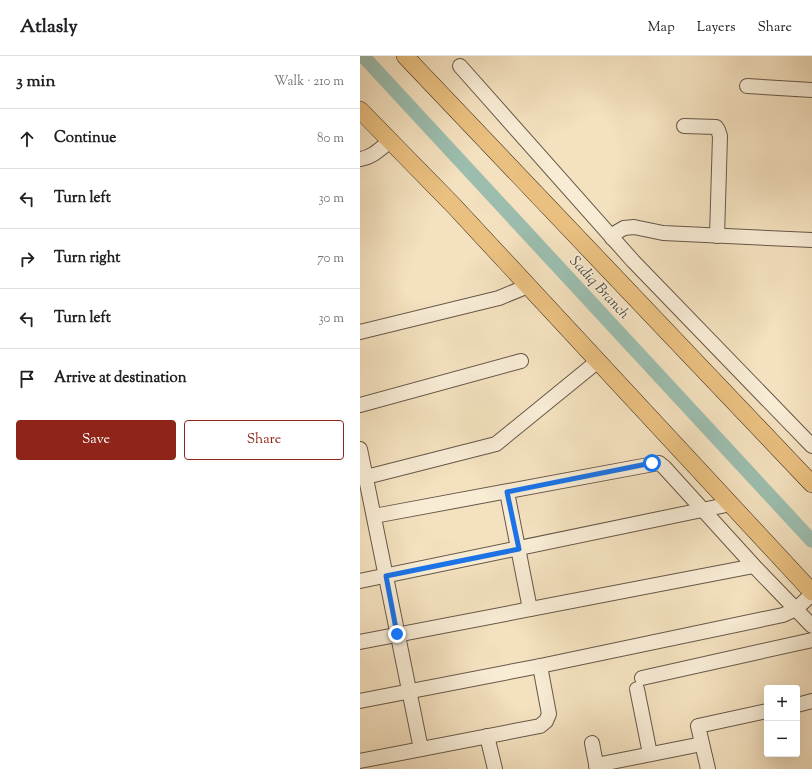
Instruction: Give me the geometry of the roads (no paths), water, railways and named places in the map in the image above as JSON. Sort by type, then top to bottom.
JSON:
[{"type":"main road","points":[[405,56],[812,484]]},
{"type":"main road","points":[[360,110],[454,206],[812,593]]},
{"type":"street","points":[[460,66],[632,262],[812,446]]},
{"type":"street","points":[[748,86],[812,90]]},
{"type":"street","points":[[684,126],[716,127],[720,136],[717,236]]},
{"type":"street","points":[[360,159],[377,153],[390,141]]},
{"type":"street","points":[[612,238],[617,232],[624,228],[634,227],[663,233],[812,240]]},
{"type":"street","points":[[360,332],[499,298],[528,286]]},
{"type":"street","points":[[360,405],[521,361]]},
{"type":"street","points":[[366,477],[496,444],[598,361]]},
{"type":"street","points":[[360,449],[421,749]]},
{"type":"street","points":[[374,516],[659,463],[754,566],[812,626]]},
{"type":"street","points":[[507,492],[530,609]]},
{"type":"street","points":[[360,581],[731,504]]},
{"type":"street","points":[[360,642],[754,566]]},
{"type":"street","points":[[360,701],[540,666],[783,615],[796,609],[812,593]]},
{"type":"street","points":[[650,754],[639,684],[812,640]]},
{"type":"street","points":[[365,763],[421,749],[540,726],[546,722],[549,714],[540,666]]},
{"type":"street","points":[[800,703],[812,701]]},
{"type":"street","points":[[708,769],[698,728],[700,725],[764,712]]},
{"type":"street","points":[[487,736],[495,769]]},
{"type":"street","points":[[592,743],[597,767],[650,754],[702,744]]},
{"type":"waterway","name":"Sadiq Branch","points":[[363,56],[812,541]]}]
